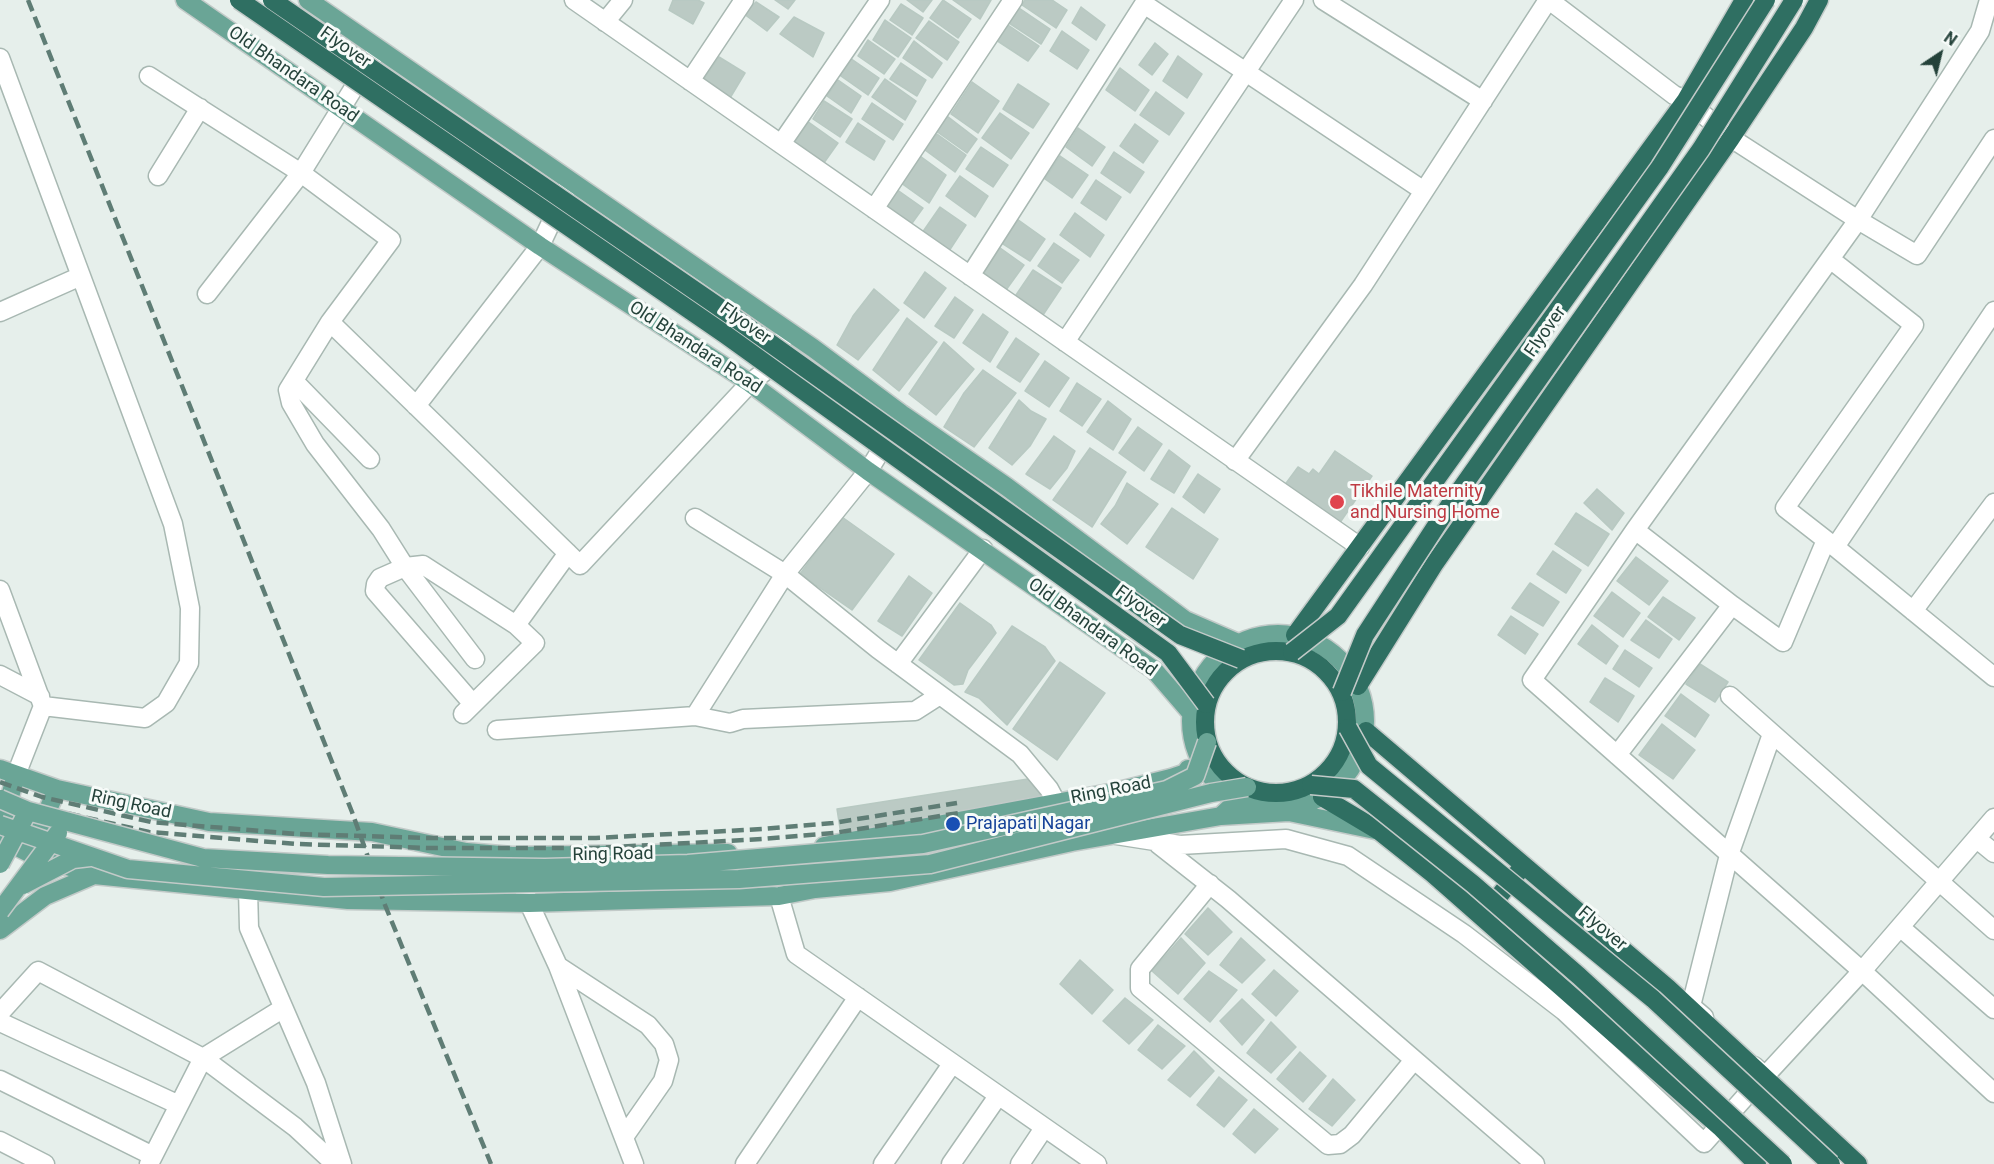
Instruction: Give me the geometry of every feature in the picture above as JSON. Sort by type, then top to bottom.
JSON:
[{"type":"highway","name":"Flyover","points":[[239,0],[726,336],[1168,653],[1199,709],[1204,724],[1202,747],[1243,793],[1354,789],[1473,884],[1579,976],[1783,1164]]},
{"type":"highway","name":"Flyover","points":[[272,0],[732,316],[1180,635],[1240,651],[1257,652],[1293,643],[1338,616],[1660,167],[1766,0]]},
{"type":"highway","points":[[1293,643],[1360,547],[1686,100],[1744,0]]},
{"type":"highway","name":"Flyover","points":[[1794,0],[1701,149],[1453,500],[1365,635],[1350,689],[1347,710],[1357,730],[1369,766],[1653,999],[1831,1164]]},
{"type":"highway","points":[[1350,689],[1731,138],[1804,28],[1819,0]]},
{"type":"highway","name":"Flyover","points":[[1293,643],[1350,689]]},
{"type":"highway","name":"Flyover","points":[[1199,709],[1240,651]]},
{"type":"highway","name":"Flyover","points":[[1317,791],[1357,730]]},
{"type":"highway","points":[[1357,730],[1668,988],[1858,1164]]},
{"type":"highway","points":[[1317,791],[1379,831],[1482,917],[1720,1127],[1757,1164]]},
{"type":"highway","points":[[1482,917],[1522,867]]},
{"type":"main road","name":"Old Bhandara Road","points":[[185,0],[540,246],[750,382],[868,471],[1154,670],[1199,709]]},
{"type":"main road","points":[[308,0],[787,331],[1007,487],[1185,621],[1240,651]]},
{"type":"main road","name":"Ring Road","points":[[8,772],[57,789],[209,822],[372,832],[466,852],[512,856],[748,853],[813,848],[1115,792],[1186,774],[1202,747]]},
{"type":"main road","name":"Ring Road","points":[[0,799],[28,811],[65,822],[203,858],[328,865],[545,868],[687,864],[923,844],[1167,790],[1196,776],[1202,747]]},
{"type":"main road","points":[[0,832],[8,772]]},
{"type":"main road","points":[[0,921],[57,789]]},
{"type":"main road","name":"Ring Road","points":[[0,825],[18,833],[51,842],[93,866],[324,887],[739,879],[930,864],[1211,793],[1243,793]]},
{"type":"main road","points":[[1221,816],[1243,793]]},
{"type":"main road","points":[[0,864],[28,811]]},
{"type":"main road","points":[[0,838],[29,853],[93,866],[248,890],[348,900],[529,903],[779,896],[815,889],[890,882],[1113,834],[1221,816],[1289,812],[1379,831]]},
{"type":"main road","points":[[0,911],[65,822]]},
{"type":"main road","points":[[14,891],[30,880],[72,860],[93,866]]},
{"type":"main road","points":[[0,930],[45,896],[93,866]]},
{"type":"street","points":[[574,0],[1360,547]]},
{"type":"street","points":[[605,22],[623,0]]},
{"type":"street","points":[[690,81],[744,0]]},
{"type":"street","points":[[781,144],[879,0]]},
{"type":"street","points":[[873,209],[1012,0]]},
{"type":"street","points":[[1065,342],[1294,0]]},
{"type":"street","points":[[1323,0],[1483,100]]},
{"type":"street","points":[[1235,461],[1363,285],[1549,0],[1674,95],[1686,100],[1731,138],[1917,255],[1994,139]]},
{"type":"street","points":[[1982,24],[1989,0]]},
{"type":"street","points":[[970,276],[1143,1],[1424,191]]},
{"type":"street","points":[[1994,7],[1858,220],[1635,530],[1532,680],[1862,971],[1994,1093]]},
{"type":"street","points":[[207,294],[301,172],[378,48]]},
{"type":"street","points":[[0,58],[173,524],[190,608],[189,663],[166,703],[145,718],[42,701],[0,675]]},
{"type":"street","points":[[149,76],[301,172],[391,240],[330,322],[288,390],[291,404],[315,444],[381,529],[405,567],[475,659]]},
{"type":"street","points":[[158,176],[200,108]]},
{"type":"street","points":[[416,406],[540,246],[570,183]]},
{"type":"street","points":[[1830,259],[1914,325],[1785,508],[1913,611],[1991,667]]},
{"type":"street","points":[[0,312],[81,276]]},
{"type":"street","points":[[1635,530],[1783,642],[1831,544],[1994,311]]},
{"type":"street","points":[[330,322],[580,565],[750,382],[769,368],[787,331]]},
{"type":"street","points":[[294,381],[370,459]]},
{"type":"street","points":[[695,716],[785,574],[868,471],[903,415]]},
{"type":"street","points":[[1913,611],[1994,503]]},
{"type":"street","points":[[695,518],[785,574],[898,664],[1020,754],[1049,789],[1056,802]]},
{"type":"street","points":[[898,664],[983,549]]},
{"type":"street","points":[[516,626],[568,553]]},
{"type":"street","points":[[423,565],[516,626],[535,643],[468,709],[375,591],[380,578],[405,567],[423,565]]},
{"type":"street","points":[[0,590],[42,701],[8,772]]},
{"type":"street","points":[[1617,755],[1732,605]]},
{"type":"street","points":[[497,730],[695,716],[730,723],[743,719],[915,711],[940,695]]},
{"type":"street","points":[[1730,696],[1994,930]]},
{"type":"street","points":[[1764,1076],[1691,1006],[1729,855],[1773,734]]},
{"type":"street","points":[[1113,834],[1156,843],[1180,845],[1286,839],[1348,856],[1464,934],[1564,1011],[1704,1143],[1862,971],[1994,818]]},
{"type":"street","points":[[1977,838],[1994,853]]},
{"type":"street","points":[[1156,843],[1210,885],[1535,1164]]},
{"type":"street","points":[[512,856],[529,903],[558,966],[634,1164]]},
{"type":"street","points":[[1210,885],[1140,969],[1140,988],[1328,1145],[1340,1144],[1352,1135],[1414,1060]]},
{"type":"street","points":[[248,890],[249,928],[282,1009],[316,1083],[342,1164]]},
{"type":"street","points":[[779,896],[796,954],[1097,1164]]},
{"type":"street","points":[[1900,927],[1994,1009]]},
{"type":"street","points":[[558,966],[648,1025],[664,1044],[669,1060],[663,1081],[624,1137]]},
{"type":"street","points":[[0,1013],[38,971],[203,1058],[294,1126],[335,1164]]},
{"type":"street","points":[[745,1164],[858,998]]},
{"type":"street","points":[[0,1080],[151,1160],[203,1058],[282,1009]]},
{"type":"street","points":[[0,1022],[179,1105]]},
{"type":"street","points":[[883,1164],[952,1064]]},
{"type":"street","points":[[951,1164],[998,1095]]},
{"type":"street","points":[[1020,1164],[1044,1128]]},
{"type":"street","points":[[0,1141],[45,1164]]},
{"type":"building","points":[[673,0],[698,0],[704,3],[693,24],[669,10]]},
{"type":"building","points":[[775,0],[795,0],[788,9]]},
{"type":"building","points":[[907,0],[932,0],[923,12]]},
{"type":"building","points":[[943,0],[971,19],[958,38],[930,18]]},
{"type":"building","points":[[953,0],[991,0],[980,19]]},
{"type":"building","points":[[1025,0],[1052,0],[1067,10],[1056,28],[1022,5]]},
{"type":"building","points":[[756,2],[779,17],[767,31],[744,14]]},
{"type":"building","points":[[901,4],[923,18],[912,35],[890,20]]},
{"type":"building","points":[[1081,7],[1105,25],[1096,40],[1072,23]]},
{"type":"building","points":[[1019,8],[1050,29],[1041,44],[1009,23]]},
{"type":"building","points":[[794,17],[824,33],[813,57],[780,34]]},
{"type":"building","points":[[885,20],[911,38],[898,57],[873,40]]},
{"type":"building","points":[[929,21],[959,42],[947,60],[916,38]]},
{"type":"building","points":[[1008,25],[1039,46],[1028,61],[996,40]]},
{"type":"building","points":[[1062,31],[1089,50],[1077,69],[1050,51]]},
{"type":"building","points":[[868,40],[895,59],[884,74],[858,56]]},
{"type":"building","points":[[914,41],[942,63],[932,78],[903,58]]},
{"type":"building","points":[[1155,43],[1168,54],[1152,75],[1139,65]]},
{"type":"building","points":[[1178,56],[1202,74],[1187,98],[1163,81]]},
{"type":"building","points":[[719,57],[745,73],[730,98],[703,80]]},
{"type":"building","points":[[850,58],[879,78],[868,95],[838,74]]},
{"type":"building","points":[[901,63],[926,80],[917,96],[890,79]]},
{"type":"building","points":[[1120,68],[1149,90],[1135,111],[1106,90]]},
{"type":"building","points":[[885,79],[916,101],[905,120],[872,97]]},
{"type":"building","points":[[838,80],[861,96],[851,113],[827,96]]},
{"type":"building","points":[[972,82],[999,101],[978,133],[951,114]]},
{"type":"building","points":[[1018,84],[1049,104],[1033,128],[1003,109]]},
{"type":"building","points":[[1156,92],[1184,113],[1169,135],[1140,115]]},
{"type":"building","points":[[824,101],[852,119],[840,137],[813,119]]},
{"type":"building","points":[[872,103],[903,124],[893,140],[862,119]]},
{"type":"building","points":[[1000,113],[1029,133],[1011,159],[982,138]]},
{"type":"building","points":[[947,116],[977,139],[967,153],[936,131]]},
{"type":"building","points":[[807,121],[838,143],[821,167],[790,145]]},
{"type":"building","points":[[858,123],[885,141],[874,160],[846,142]]},
{"type":"building","points":[[1135,124],[1158,141],[1143,163],[1120,146]]},
{"type":"building","points":[[1078,128],[1105,147],[1092,166],[1066,147]]},
{"type":"building","points":[[937,134],[966,155],[955,172],[925,150]]},
{"type":"building","points":[[981,147],[1008,165],[993,187],[966,169]]},
{"type":"building","points":[[1114,152],[1144,172],[1130,193],[1101,173]]},
{"type":"building","points":[[920,156],[946,175],[929,203],[901,183]]},
{"type":"building","points":[[1060,156],[1088,175],[1072,198],[1045,179]]},
{"type":"building","points":[[960,176],[988,196],[975,217],[946,196]]},
{"type":"building","points":[[1096,180],[1121,197],[1106,220],[1081,203]]},
{"type":"building","points":[[896,189],[923,208],[910,226],[884,208]]},
{"type":"building","points":[[940,207],[966,225],[949,251],[922,233]]},
{"type":"building","points":[[1075,213],[1104,235],[1090,257],[1060,235]]},
{"type":"building","points":[[1017,219],[1045,239],[1030,261],[1000,242]]},
{"type":"building","points":[[1054,243],[1079,260],[1062,283],[1038,266]]},
{"type":"building","points":[[996,245],[1024,265],[1006,290],[980,270]]},
{"type":"building","points":[[1033,270],[1061,288],[1043,315],[1016,295]]},
{"type":"building","points":[[925,272],[946,288],[924,318],[904,303]]},
{"type":"building","points":[[874,289],[899,310],[858,360],[837,345],[853,316]]},
{"type":"building","points":[[955,297],[973,310],[954,338],[935,326]]},
{"type":"building","points":[[983,314],[1008,332],[990,362],[963,343]]},
{"type":"building","points":[[907,318],[937,342],[899,391],[873,370]]},
{"type":"building","points":[[1016,338],[1039,354],[1020,382],[997,367]]},
{"type":"building","points":[[944,342],[974,369],[936,415],[909,394]]},
{"type":"building","points":[[1045,361],[1069,378],[1049,407],[1025,391]]},
{"type":"building","points":[[983,370],[1016,393],[974,447],[944,427],[964,393]]},
{"type":"building","points":[[1077,383],[1101,399],[1082,426],[1060,411]]},
{"type":"building","points":[[1019,400],[1031,411],[1046,419],[1030,446],[1012,465],[989,448]]},
{"type":"building","points":[[1108,401],[1131,419],[1113,450],[1087,432]]},
{"type":"building","points":[[1138,427],[1162,444],[1144,471],[1119,453]]},
{"type":"building","points":[[1054,436],[1075,451],[1067,468],[1050,489],[1026,474]]},
{"type":"building","points":[[1090,448],[1126,472],[1092,527],[1053,500]]},
{"type":"building","points":[[1169,450],[1190,466],[1174,493],[1151,479]]},
{"type":"building","points":[[1335,451],[1372,476],[1339,524],[1284,486],[1298,467],[1309,474],[1313,469],[1319,474]]},
{"type":"building","points":[[1198,474],[1220,489],[1204,513],[1183,497]]},
{"type":"building","points":[[1127,483],[1158,504],[1127,544],[1101,524],[1115,506]]},
{"type":"building","points":[[1597,489],[1624,513],[1612,530],[1584,503]]},
{"type":"building","points":[[1172,508],[1218,539],[1193,579],[1146,547]]},
{"type":"building","points":[[1576,513],[1609,534],[1588,566],[1555,544]]},
{"type":"building","points":[[842,517],[894,554],[852,610],[800,574]]},
{"type":"building","points":[[1553,551],[1581,570],[1566,593],[1537,574]]},
{"type":"building","points":[[1636,557],[1668,581],[1649,605],[1617,581]]},
{"type":"building","points":[[909,576],[932,593],[902,636],[878,621]]},
{"type":"building","points":[[1530,583],[1559,602],[1543,626],[1512,608]]},
{"type":"building","points":[[1612,592],[1640,613],[1623,637],[1594,616]]},
{"type":"building","points":[[1663,597],[1695,618],[1679,640],[1648,617]]},
{"type":"building","points":[[960,603],[991,625],[996,633],[968,670],[963,684],[954,685],[919,660]]},
{"type":"building","points":[[1511,616],[1538,634],[1525,654],[1498,635]]},
{"type":"building","points":[[1646,620],[1672,639],[1659,658],[1631,640]]},
{"type":"building","points":[[1592,625],[1618,646],[1606,664],[1578,644]]},
{"type":"building","points":[[1012,626],[1045,647],[1055,661],[1007,725],[979,698],[965,692]]},
{"type":"building","points":[[1625,650],[1652,668],[1639,687],[1613,669]]},
{"type":"building","points":[[1060,662],[1105,693],[1057,760],[1013,729]]},
{"type":"building","points":[[1700,664],[1728,682],[1715,702],[1686,684]]},
{"type":"building","points":[[1605,678],[1634,696],[1618,722],[1590,702]]},
{"type":"building","points":[[1681,694],[1709,715],[1695,737],[1665,716]]},
{"type":"building","points":[[1662,724],[1695,750],[1673,779],[1639,755]]},
{"type":"building","points":[[1047,776],[1056,834],[846,867],[837,809]]},
{"type":"building","points":[[1208,908],[1232,932],[1208,955],[1185,934]]},
{"type":"building","points":[[1181,938],[1205,963],[1178,994],[1152,971]]},
{"type":"building","points":[[1241,938],[1265,960],[1242,983],[1220,965]]},
{"type":"building","points":[[1080,960],[1113,990],[1092,1014],[1060,984]]},
{"type":"building","points":[[1274,970],[1298,991],[1276,1016],[1252,994]]},
{"type":"building","points":[[1209,971],[1237,990],[1210,1022],[1184,999]]},
{"type":"building","points":[[1125,998],[1153,1020],[1129,1044],[1103,1021]]},
{"type":"building","points":[[1242,999],[1264,1020],[1242,1045],[1220,1021]]},
{"type":"building","points":[[1271,1022],[1296,1047],[1271,1073],[1247,1053]]},
{"type":"building","points":[[1158,1025],[1185,1046],[1162,1069],[1138,1050]]},
{"type":"building","points":[[1194,1051],[1214,1071],[1190,1097],[1168,1080]]},
{"type":"building","points":[[1300,1052],[1326,1076],[1303,1102],[1277,1079]]},
{"type":"building","points":[[1219,1077],[1247,1100],[1224,1127],[1197,1105]]},
{"type":"building","points":[[1333,1079],[1355,1100],[1332,1126],[1309,1109]]},
{"type":"building","points":[[1254,1109],[1278,1129],[1255,1153],[1233,1134]]},
{"type":"railway","points":[[28,0],[352,812],[385,905],[491,1164]]},
{"type":"railway","points":[[0,782],[42,797],[151,822],[297,834],[429,838],[596,838],[763,829],[833,823],[957,803]]},
{"type":"railway","points":[[0,792],[40,807],[149,832],[296,844],[430,848],[596,848],[763,839],[834,833],[959,813]]},
{"type":"place","name":"Tikhile Maternity and Nursing Home","points":[[1337,502]]},
{"type":"place","name":"Prajapati Nagar","points":[[953,824]]}]
